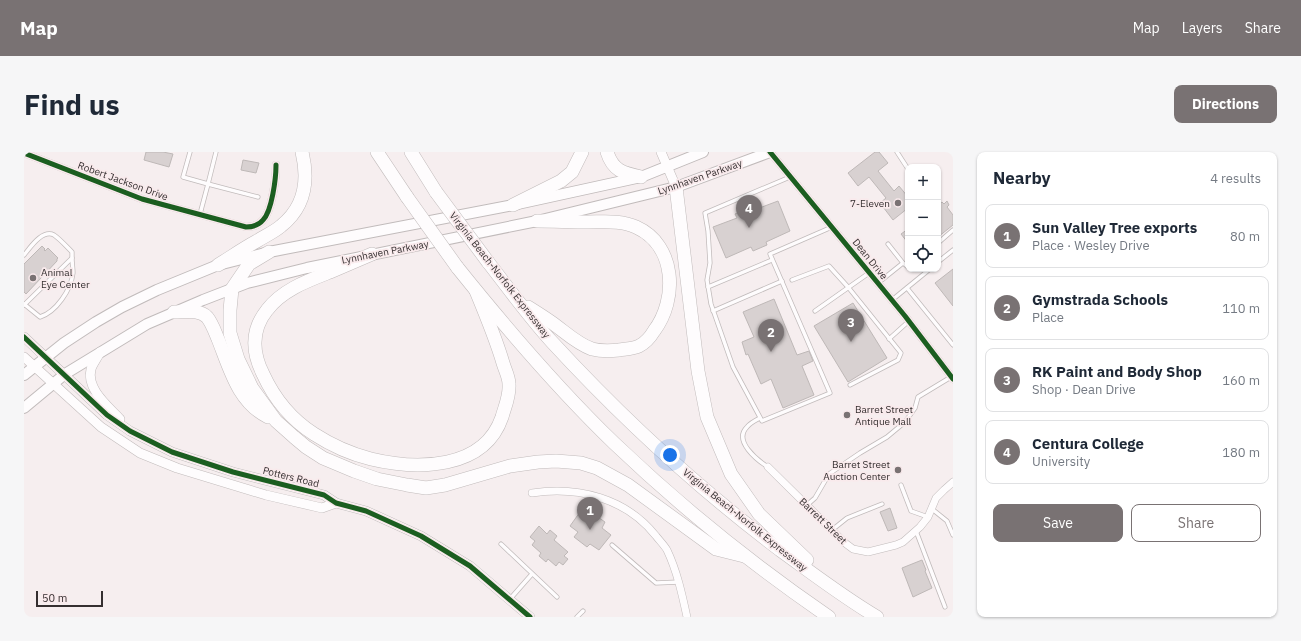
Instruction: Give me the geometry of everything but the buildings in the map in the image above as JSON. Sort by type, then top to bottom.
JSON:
[{"type":"highway","points":[[218,265],[280,227],[290,218],[301,199],[305,188],[306,176],[302,152]]},
{"type":"highway","points":[[378,152],[407,197],[476,291],[539,365],[614,443],[665,489],[744,556],[829,617]]},
{"type":"highway","name":"Virginia Beach-Norfolk Expressway","points":[[411,152],[436,192],[518,301],[552,341],[592,384],[673,462],[738,517],[806,568],[877,617]]},
{"type":"highway","points":[[423,152],[428,180]]},
{"type":"highway","points":[[513,205],[561,182],[572,172],[582,152]]},
{"type":"highway","points":[[607,152],[613,166],[625,173],[641,177]]},
{"type":"highway","points":[[676,187],[698,371],[707,416],[731,474],[759,514],[840,592]]},
{"type":"highway","points":[[518,301],[591,348],[604,350],[624,349],[639,346],[652,335],[659,325],[669,302],[670,277],[667,263],[658,245],[643,230],[635,226],[618,222],[537,221]]},
{"type":"highway","points":[[269,252],[249,264],[232,289],[230,333],[242,371],[263,405],[276,421],[306,447],[329,461],[377,479],[426,488],[445,485],[510,466],[556,461],[581,463],[597,468],[628,485],[716,549],[744,556]]},
{"type":"highway","points":[[372,254],[304,282],[276,300],[258,324],[254,347],[259,366],[276,397],[287,411],[313,434],[355,454],[403,465],[441,463],[458,460],[477,451],[494,433],[508,401],[510,383],[498,346],[476,291]]},
{"type":"highway","points":[[174,312],[198,312],[207,317],[244,398],[258,412],[276,421]]},
{"type":"main road","name":"Lynnhaven Parkway","points":[[24,375],[64,343],[122,307],[157,290],[218,265],[269,252],[513,205],[641,177],[703,152]]},
{"type":"main road","name":"Lynnhaven Parkway","points":[[24,408],[65,374],[147,324],[247,283],[372,254],[537,221],[676,187],[770,152]]},
{"type":"street","points":[[661,152],[676,187]]},
{"type":"street","name":"Dean Drive","points":[[770,152],[909,321],[952,378]]},
{"type":"street","name":"Robert Jackson Drive","points":[[24,153],[142,199],[218,221],[246,227],[259,224],[268,214],[276,178],[276,165]]},
{"type":"street","name":"Potters Road","points":[[24,337],[107,415],[130,431],[172,452],[233,472],[324,494],[336,503],[366,511],[421,536],[470,566],[530,617]]},
{"type":"street","points":[[100,352],[91,368],[90,378],[97,394],[130,431]]},
{"type":"street","name":"Potters Road","points":[[24,357],[101,427],[140,452],[177,468],[266,495],[322,508],[336,503]]},
{"type":"street","name":"Barrett Street","points":[[768,467],[845,543],[853,549],[868,552],[896,545],[916,531],[928,516],[936,498],[953,482]]},
{"type":"street","points":[[532,493],[562,490],[591,494],[618,505],[634,514],[649,527],[666,548],[679,582],[687,617]]},
{"type":"lane","points":[[190,152],[183,178],[258,197]]},
{"type":"lane","points":[[200,215],[216,152]]},
{"type":"lane","points":[[897,152],[905,164]]},
{"type":"lane","points":[[790,177],[705,213],[710,263],[707,280],[713,311],[733,367],[762,421],[830,393],[770,254],[832,227]]},
{"type":"lane","points":[[941,240],[953,230]]},
{"type":"lane","points":[[24,255],[41,237],[48,234],[54,235],[72,252],[73,274],[64,298],[47,315],[40,317],[24,305],[72,258]]},
{"type":"lane","points":[[878,283],[903,262],[888,244]]},
{"type":"lane","points":[[941,260],[953,250]]},
{"type":"lane","points":[[708,287],[772,260]]},
{"type":"lane","points":[[792,280],[829,266],[848,287],[901,353],[898,360],[850,385]]},
{"type":"lane","points":[[892,300],[926,272]]},
{"type":"lane","points":[[815,311],[869,273]]},
{"type":"lane","points":[[713,311],[782,281]]},
{"type":"lane","points":[[907,288],[953,345]]},
{"type":"lane","points":[[889,339],[909,321]]},
{"type":"lane","points":[[806,505],[815,498],[829,474],[887,437],[905,422],[916,408],[918,397],[952,378]]},
{"type":"lane","points":[[760,418],[746,428],[743,432],[743,439],[750,453],[768,467]]},
{"type":"lane","points":[[901,484],[911,511],[928,516]]},
{"type":"lane","points":[[832,530],[847,518],[882,504]]},
{"type":"lane","points":[[931,508],[947,521],[953,535]]},
{"type":"lane","points":[[916,531],[945,607]]},
{"type":"lane","points":[[501,544],[557,597]]},
{"type":"lane","points":[[612,545],[656,583],[679,582]]},
{"type":"lane","points":[[510,600],[532,574]]},
{"type":"lane","points":[[578,617],[583,611]]},
{"type":"cycle path","points":[[770,152],[905,316],[953,379]]},
{"type":"cycle path","points":[[24,153],[142,199],[246,227],[258,224],[266,216],[273,194],[276,165]]},
{"type":"cycle path","points":[[24,337],[107,415],[130,431],[172,452],[233,472],[324,495],[336,503],[366,511],[421,536],[470,566],[530,617]]},
{"type":"place","name":"7-Eleven","points":[[898,203]]},
{"type":"place","name":"Centura College","points":[[749,228]]},
{"type":"place","name":"Animal Eye Center","points":[[33,278]]},
{"type":"place","name":"RK Paint and Body Shop","points":[[851,342]]},
{"type":"place","name":"Gymstrada Schools","points":[[771,352]]},
{"type":"place","name":"Barret Street Antique Mall","points":[[847,415]]},
{"type":"place","name":"Barret Street Auction Center","points":[[898,470]]},
{"type":"place","name":"Sun Valley Tree exports","points":[[590,530]]}]
